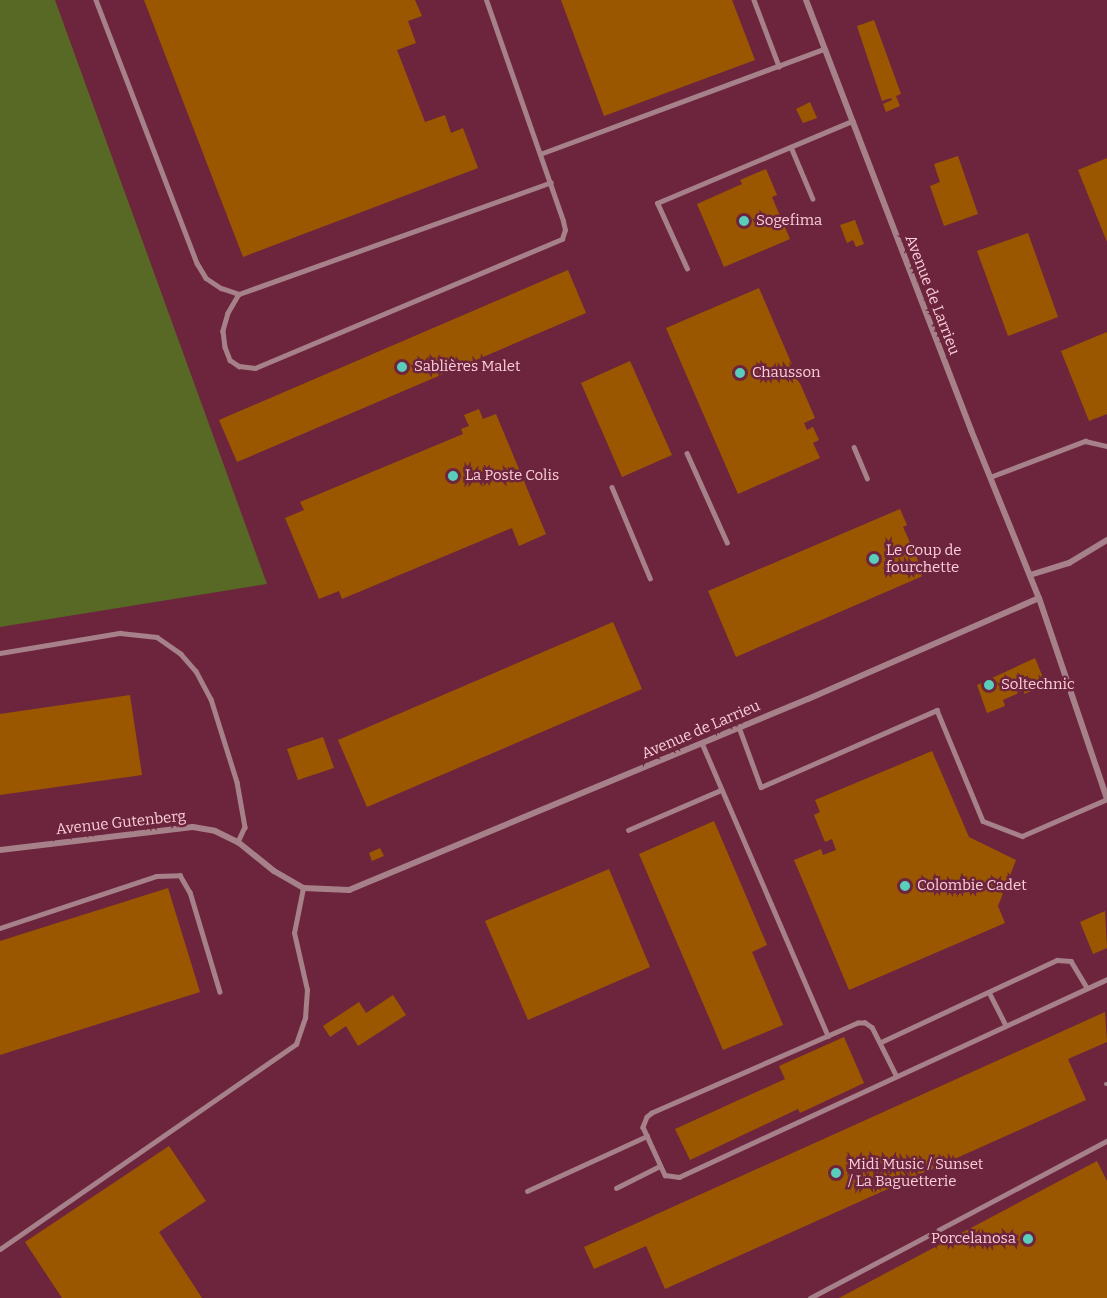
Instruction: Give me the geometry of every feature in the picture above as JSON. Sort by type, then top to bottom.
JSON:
[{"type":"street","name":"Avenue de Larrieu","points":[[806,0],[1039,598],[1107,799]]},
{"type":"street","points":[[1030,575],[1069,563],[1107,540]]},
{"type":"street","name":"Avenue de Larrieu","points":[[370,882],[739,728],[1039,598]]},
{"type":"street","name":"Avenue Gutenberg","points":[[0,850],[193,827],[215,831],[237,842],[274,871],[303,888],[349,890],[370,882]]},
{"type":"lane","points":[[96,0],[197,263],[206,278],[221,288],[239,294],[551,182]]},
{"type":"lane","points":[[239,294],[226,322],[225,347],[230,360],[238,366],[255,368],[562,239],[565,230],[551,182],[486,0]]},
{"type":"lane","points":[[754,0],[779,66]]},
{"type":"lane","points":[[540,154],[824,49]]},
{"type":"lane","points":[[687,269],[657,203],[852,121]]},
{"type":"lane","points":[[791,147],[813,199]]},
{"type":"lane","points":[[990,477],[1085,441],[1107,446]]},
{"type":"lane","points":[[854,447],[867,478]]},
{"type":"lane","points":[[687,453],[727,542]]},
{"type":"lane","points":[[612,488],[650,578]]},
{"type":"lane","points":[[0,653],[120,633],[157,637],[181,654],[196,671],[211,699],[237,782],[245,827],[237,842]]},
{"type":"lane","points":[[739,728],[761,787],[937,710],[983,821],[1022,836],[1107,799]]},
{"type":"lane","points":[[702,743],[828,1036]]},
{"type":"lane","points":[[628,830],[721,790]]},
{"type":"lane","points":[[0,928],[156,876],[180,875],[190,892],[220,992]]},
{"type":"lane","points":[[0,1249],[296,1044],[305,1018],[306,999],[294,933],[303,888]]},
{"type":"lane","points":[[881,1042],[1063,959],[1071,961],[1076,967],[1087,988]]},
{"type":"lane","points":[[896,1076],[872,1028],[865,1023],[858,1023],[652,1113],[643,1122],[665,1175],[679,1177],[1107,979]]},
{"type":"lane","points":[[989,992],[1006,1025]]},
{"type":"lane","points":[[526,1191],[647,1136]]},
{"type":"lane","points":[[810,1298],[1107,1141]]},
{"type":"lane","points":[[616,1188],[660,1166]]},
{"type":"green space","points":[[0,0],[55,0],[267,584],[0,627]]},
{"type":"building","points":[[144,0],[415,0],[422,16],[408,21],[416,43],[397,50],[425,122],[445,115],[451,133],[463,128],[478,168],[243,257]]},
{"type":"building","points":[[561,0],[732,0],[755,60],[604,116]]},
{"type":"building","points":[[874,20],[901,94],[896,96],[900,106],[886,112],[883,104],[892,100],[891,98],[882,101],[857,26]]},
{"type":"building","points":[[810,102],[817,118],[803,123],[796,109]]},
{"type":"building","points":[[958,156],[978,214],[944,226],[930,186],[940,182],[934,164]]},
{"type":"building","points":[[1107,158],[1107,242],[1078,170]]},
{"type":"building","name":"Sogefima","points":[[766,169],[777,195],[772,197],[790,239],[724,267],[697,204],[742,184],[740,180]]},
{"type":"building","points":[[855,220],[864,244],[856,247],[853,240],[847,243],[840,225]]},
{"type":"building","points":[[1028,233],[1058,317],[1008,336],[977,251]]},
{"type":"building","name":"Sablières Malet","points":[[568,270],[586,313],[237,462],[219,420]]},
{"type":"building","name":"Chausson","points":[[759,288],[815,418],[804,423],[807,430],[813,427],[819,440],[813,443],[820,458],[738,494],[666,328]]},
{"type":"building","points":[[1107,332],[1107,414],[1089,421],[1061,351]]},
{"type":"building","points":[[630,361],[672,455],[622,477],[581,383]]},
{"type":"building","name":"La Poste Colis","points":[[479,409],[483,419],[496,414],[546,534],[519,546],[512,528],[342,599],[339,591],[319,599],[285,518],[304,510],[300,502],[463,434],[461,429],[469,426],[464,415]]},
{"type":"building","points":[[900,509],[907,525],[903,527],[925,575],[736,657],[708,591]]},
{"type":"building","points":[[613,622],[642,689],[367,807],[338,740]]},
{"type":"building","name":"Soltechnic","points":[[1035,658],[1046,685],[1024,694],[1023,691],[1003,700],[1005,706],[987,713],[977,685]]},
{"type":"building","points":[[130,695],[142,775],[0,795],[0,714]]},
{"type":"building","points":[[323,737],[334,768],[298,780],[287,749]]},
{"type":"building","name":"Colombie Cadet","points":[[932,751],[969,837],[1016,860],[998,906],[1005,923],[849,990],[794,860],[821,849],[823,855],[836,850],[832,839],[825,842],[814,815],[820,812],[815,800]]},
{"type":"building","points":[[714,821],[767,945],[752,952],[783,1025],[723,1050],[639,854]]},
{"type":"building","points":[[380,848],[384,856],[372,861],[369,853]]},
{"type":"building","points":[[609,869],[650,967],[528,1020],[485,921]]},
{"type":"building","points":[[168,888],[200,992],[0,1055],[0,941]]},
{"type":"building","points":[[1105,911],[1107,948],[1093,954],[1080,922]]},
{"type":"building","points":[[393,995],[406,1015],[358,1046],[346,1026],[330,1037],[323,1026],[359,1002],[366,1013]]},
{"type":"building","name":"Midi Music / Sunset / La Baguetterie","points":[[1105,1012],[1107,1042],[1068,1059],[1086,1100],[665,1289],[646,1246],[594,1269],[584,1247]]},
{"type":"building","points":[[844,1037],[864,1083],[800,1113],[798,1109],[690,1160],[675,1129],[785,1079],[779,1066]]},
{"type":"building","points":[[169,1146],[206,1201],[159,1232],[202,1298],[62,1298],[25,1242]]},
{"type":"building","name":"Porcelanosa","points":[[1097,1161],[1107,1181],[1107,1298],[839,1298]]},
{"type":"place","name":"Sogefima","points":[[744,221]]},
{"type":"place","name":"Sablières Malet","points":[[402,367]]},
{"type":"place","name":"Chausson","points":[[740,373]]},
{"type":"place","name":"La Poste Colis","points":[[453,476]]},
{"type":"place","name":"Le Coup de fourchette","points":[[874,559]]},
{"type":"place","name":"Soltechnic","points":[[989,685]]},
{"type":"place","name":"Colombie Cadet","points":[[905,886]]},
{"type":"place","name":"Midi Music / Sunset / La Baguetterie","points":[[836,1173]]},
{"type":"place","name":"Porcelanosa","points":[[1028,1239]]}]
